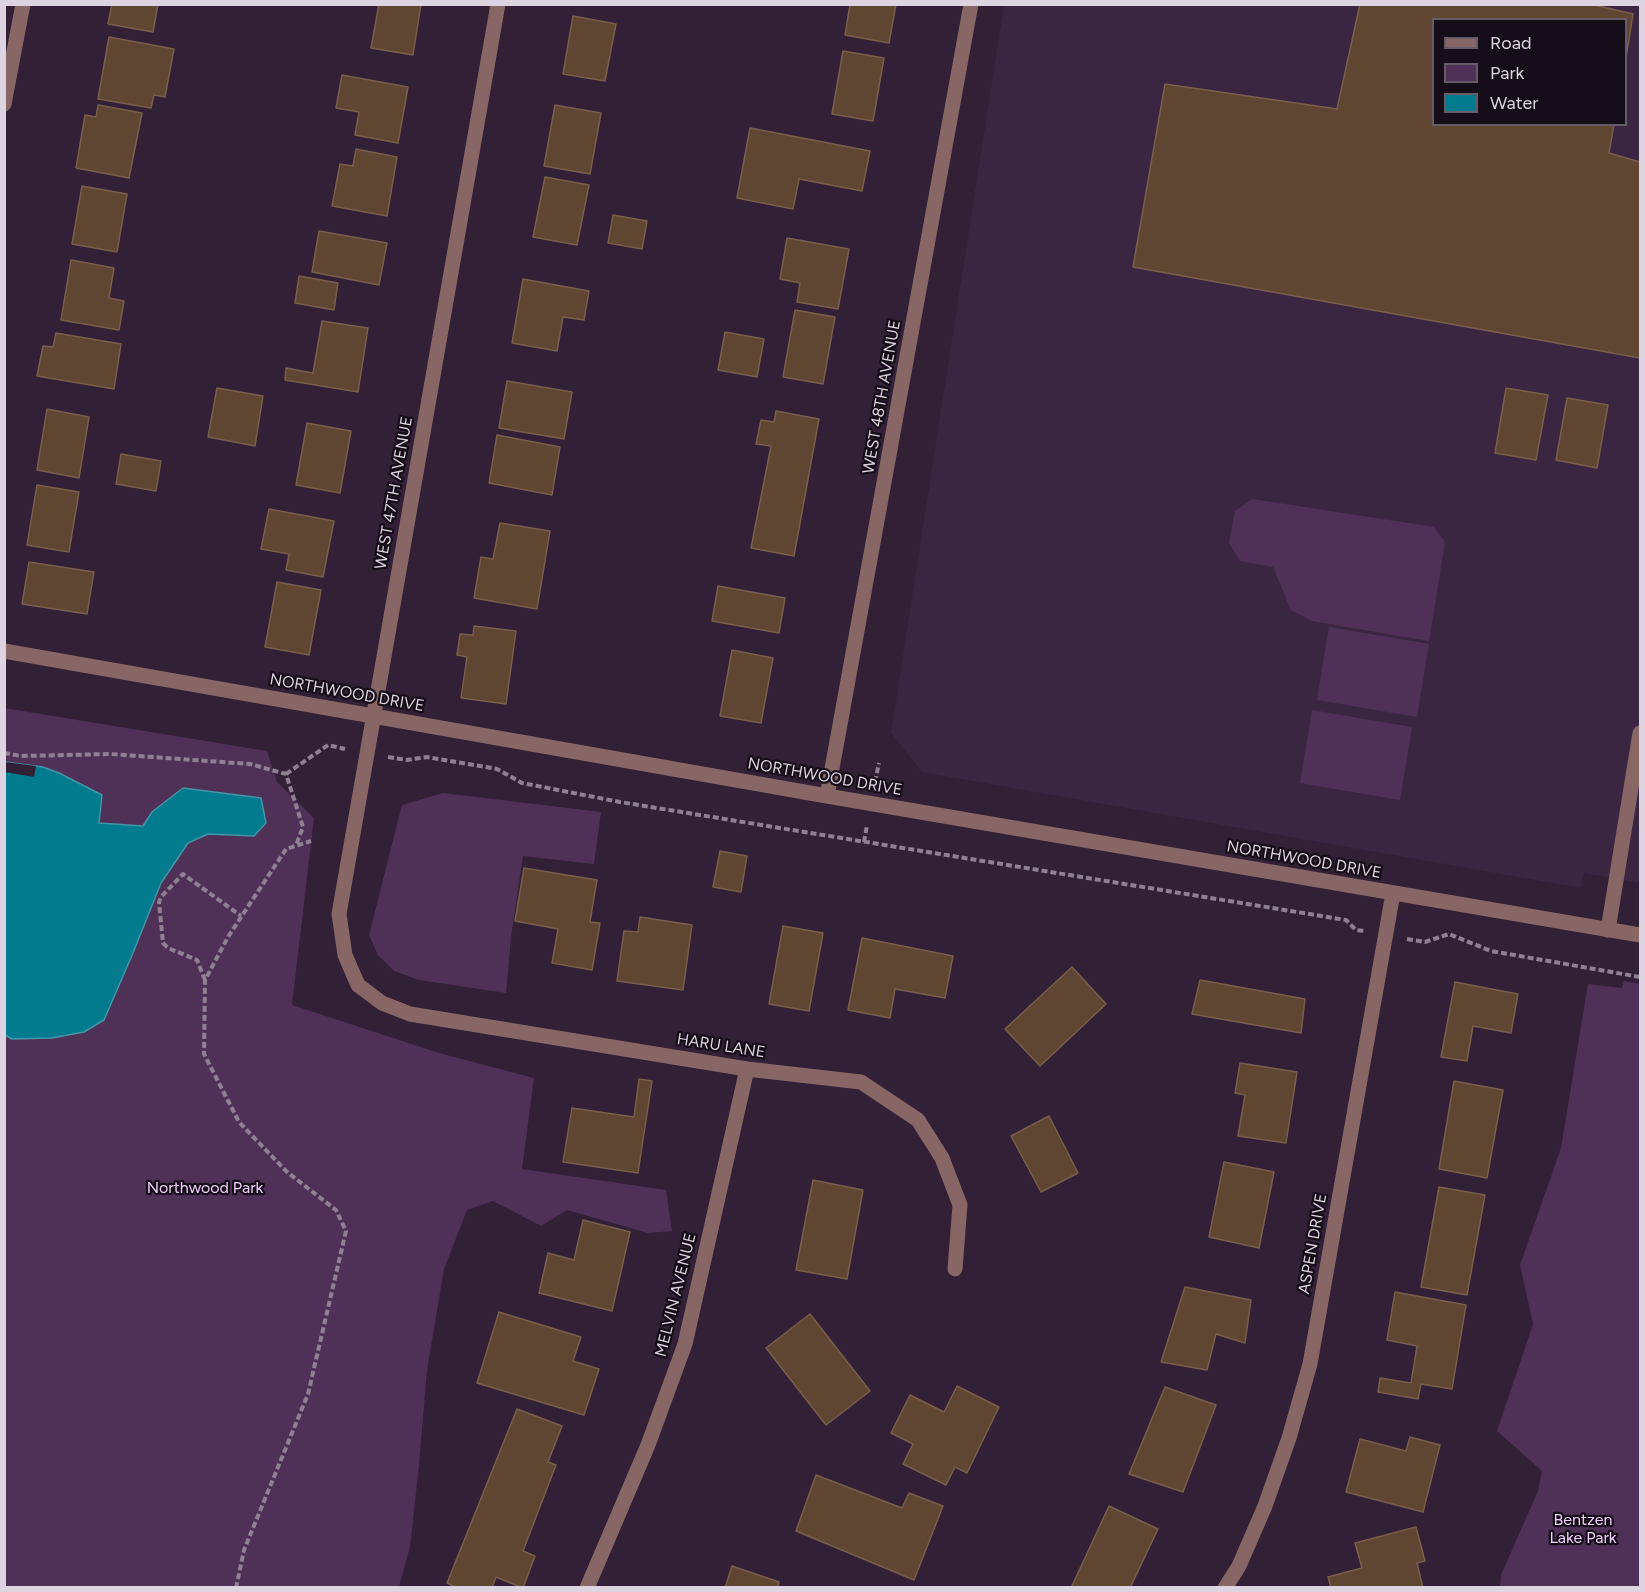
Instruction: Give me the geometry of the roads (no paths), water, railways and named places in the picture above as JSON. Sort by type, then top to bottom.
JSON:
[{"type":"street","points":[[4,104],[23,4]]},
{"type":"street","name":"WEST 47TH AVENUE","points":[[358,986],[345,955],[339,914],[498,4]]},
{"type":"street","name":"WEST 48TH AVENUE","points":[[827,796],[971,4]]},
{"type":"street","name":"NORTHWOOD DRIVE","points":[[4,651],[827,796],[1641,935]]},
{"type":"street","points":[[1608,930],[1641,733]]},
{"type":"street","name":"ASPEN DRIVE","points":[[1225,1587],[1239,1566],[1266,1506],[1289,1438],[1310,1364],[1393,893]]},
{"type":"street","name":"HARU LANE","points":[[358,986],[382,1003],[410,1014],[747,1069],[861,1082],[918,1120],[942,1158],[960,1205],[955,1269]]},
{"type":"street","name":"MELVIN AVENUE","points":[[587,1587],[648,1445],[685,1344],[747,1069]]},
{"type":"water","points":[[5,762],[43,767],[102,795],[99,823],[143,826],[152,812],[183,788],[261,798],[266,823],[254,836],[208,834],[188,843],[161,883],[104,1020],[84,1032],[52,1038],[12,1039],[5,1035]]},
{"type":"park label","name":"Northwood Park","points":[[205,1188]]},
{"type":"park label","name":"Bentzen Lake Park","points":[[1583,1529]]}]
